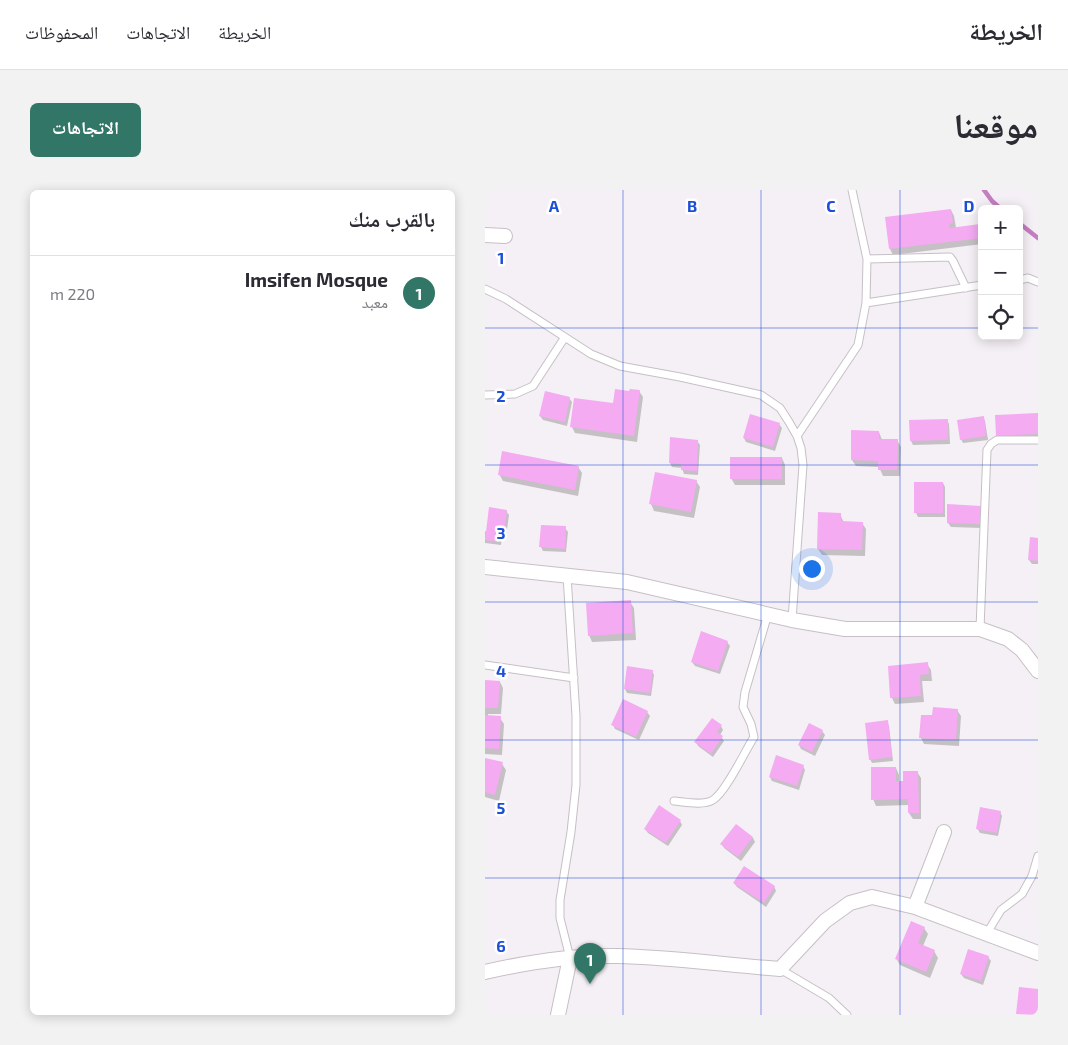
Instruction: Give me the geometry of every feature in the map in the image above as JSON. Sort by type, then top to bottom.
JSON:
[{"type":"street","points":[[485,235],[505,236]]},
{"type":"street","points":[[485,568],[627,582],[793,620],[845,629],[979,629],[1008,639],[1022,650],[1038,671]]},
{"type":"street","points":[[915,907],[944,832]]},
{"type":"street","points":[[485,972],[517,964],[570,958],[617,956],[780,969],[825,921],[850,903],[872,897],[915,907],[1038,953]]},
{"type":"street","points":[[558,1015],[570,958]]},
{"type":"lane","points":[[797,436],[858,345],[866,303],[867,259],[852,190]]},
{"type":"lane","points":[[867,259],[950,257],[966,288]]},
{"type":"lane","points":[[1023,279],[1028,278],[1038,282]]},
{"type":"lane","points":[[866,303],[978,286]]},
{"type":"lane","points":[[485,290],[507,299],[591,354],[620,366],[761,395],[780,408],[797,436],[803,465],[793,620]]},
{"type":"lane","points":[[485,395],[515,394],[533,386],[565,337]]},
{"type":"lane","points":[[979,629],[987,450],[997,440],[1038,440]]},
{"type":"lane","points":[[567,576],[576,716],[576,785],[571,832],[560,900],[560,918],[570,958]]},
{"type":"lane","points":[[674,801],[702,803],[713,800],[721,792],[754,737],[751,724],[743,706],[745,692],[768,614]]},
{"type":"lane","points":[[485,665],[574,678]]},
{"type":"lane","points":[[987,933],[1001,910],[1022,894],[1032,876],[1038,856]]},
{"type":"lane","points":[[780,969],[829,998],[847,1015]]},
{"type":"building","points":[[951,209],[953,223],[949,224],[950,228],[978,224],[978,238],[889,249],[885,217]]},
{"type":"building","points":[[615,389],[640,390],[634,436],[570,427],[574,398],[613,403]]},
{"type":"building","points":[[545,391],[570,397],[565,422],[539,416]]},
{"type":"building","points":[[1038,413],[1038,434],[996,436],[995,415]]},
{"type":"building","points":[[750,414],[780,423],[773,447],[743,438]]},
{"type":"building","points":[[984,416],[986,436],[960,440],[957,420]]},
{"type":"building","points":[[948,419],[948,440],[910,441],[909,420]]},
{"type":"building","points":[[851,430],[879,431],[879,439],[898,439],[897,470],[878,470],[878,461],[851,460]]},
{"type":"building","points":[[670,437],[698,440],[697,471],[681,470],[681,464],[669,463]]},
{"type":"building","points":[[502,451],[579,466],[575,490],[498,475]]},
{"type":"building","points":[[730,457],[782,457],[782,479],[730,479]]},
{"type":"building","points":[[655,472],[697,480],[691,512],[649,504]]},
{"type":"building","points":[[914,482],[943,482],[943,513],[914,513]]},
{"type":"building","points":[[947,504],[981,506],[980,524],[947,523]]},
{"type":"building","points":[[489,507],[507,510],[504,534],[500,533],[499,542],[485,540]]},
{"type":"building","points":[[818,512],[841,513],[841,521],[863,522],[862,550],[817,549]]},
{"type":"building","points":[[541,525],[566,526],[565,549],[539,547]]},
{"type":"building","points":[[1030,537],[1038,538],[1038,561],[1028,560]]},
{"type":"building","points":[[631,600],[633,633],[588,636],[586,603]]},
{"type":"building","points":[[701,631],[728,641],[718,671],[691,662]]},
{"type":"building","points":[[928,662],[929,674],[920,675],[921,696],[890,698],[888,666]]},
{"type":"building","points":[[627,666],[653,670],[650,693],[624,689]]},
{"type":"building","points":[[485,680],[500,681],[498,708],[485,708]]},
{"type":"building","points":[[623,699],[648,711],[636,737],[611,725]]},
{"type":"building","points":[[933,707],[958,709],[956,740],[919,738],[921,715],[932,715]]},
{"type":"building","points":[[485,715],[501,716],[499,749],[485,748]]},
{"type":"building","points":[[712,718],[722,725],[717,732],[723,736],[711,754],[694,742]]},
{"type":"building","points":[[888,720],[892,757],[869,760],[865,723]]},
{"type":"building","points":[[809,723],[823,730],[812,752],[798,745]]},
{"type":"building","points":[[776,755],[804,765],[797,786],[769,777]]},
{"type":"building","points":[[485,758],[503,762],[495,795],[485,792]]},
{"type":"building","points":[[871,767],[896,767],[896,781],[903,781],[903,771],[918,771],[919,813],[908,813],[908,799],[871,800]]},
{"type":"building","points":[[659,805],[681,820],[666,843],[644,829]]},
{"type":"building","points":[[980,807],[1001,811],[997,833],[976,829]]},
{"type":"building","points":[[736,824],[753,837],[738,857],[720,844]]},
{"type":"building","points":[[744,866],[775,886],[764,903],[733,883]]},
{"type":"building","points":[[911,921],[925,927],[918,943],[935,950],[926,972],[895,959]]},
{"type":"building","points":[[968,949],[989,956],[981,981],[960,974]]},
{"type":"building","points":[[1019,987],[1038,989],[1038,1015],[1016,1014]]},
{"type":"waterway","points":[[984,190],[996,205]]},
{"type":"waterway","points":[[1023,226],[1038,238]]},
{"type":"place","name":"Imsifen Mosque","points":[[590,984]]}]
